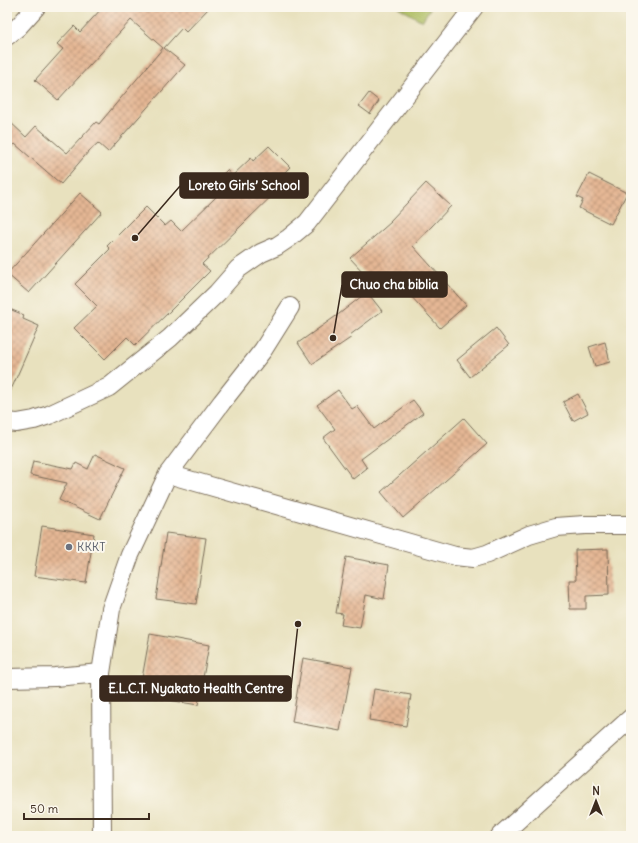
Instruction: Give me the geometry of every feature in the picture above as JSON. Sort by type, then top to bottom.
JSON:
[{"type":"street","points":[[7,36],[18,27],[36,7]]},
{"type":"street","points":[[7,422],[17,423],[34,420],[49,415],[109,387],[170,338],[217,293],[238,269],[261,253],[277,246],[307,223],[474,7]]},
{"type":"street","points":[[102,836],[101,673],[111,608],[130,555],[168,474],[263,350],[290,307]]},
{"type":"street","points":[[168,474],[455,556],[473,558],[487,554],[529,535],[556,528],[585,525],[631,525]]},
{"type":"street","points":[[7,678],[55,677],[101,673]]},
{"type":"street","points":[[500,836],[631,718]]},
{"type":"green space","points":[[398,7],[431,7],[422,21]]},
{"type":"building","points":[[103,7],[210,7],[186,32],[182,28],[164,48],[185,65],[108,152],[98,143],[89,151],[61,184],[15,144],[7,151],[7,119],[26,137],[36,126],[67,153],[96,122],[99,124],[163,48],[131,20],[58,100],[35,80],[63,49],[57,44],[74,26],[80,32]]},
{"type":"building","points":[[369,93],[379,101],[370,114],[359,106]]},
{"type":"building","points":[[269,146],[290,167],[281,176],[286,182],[202,264],[210,271],[170,311],[135,345],[127,337],[105,359],[74,328],[97,306],[75,284],[110,249],[107,246],[146,207],[165,226],[171,221],[181,231],[216,197],[208,189],[227,170],[232,176],[251,158],[253,161]]},
{"type":"building","points":[[589,174],[627,193],[611,224],[579,208],[583,200],[577,197]]},
{"type":"building","points":[[426,183],[451,206],[413,246],[466,305],[440,328],[389,272],[375,285],[350,258],[391,222],[390,221]]},
{"type":"building","points":[[80,193],[102,212],[29,293],[7,274]]},
{"type":"building","points":[[367,292],[382,311],[350,335],[352,337],[312,364],[298,343]]},
{"type":"building","points":[[7,308],[24,315],[23,319],[39,326],[7,399]]},
{"type":"building","points":[[496,328],[509,345],[470,377],[457,360]]},
{"type":"building","points":[[605,342],[610,362],[595,366],[589,347]]},
{"type":"building","points":[[338,390],[352,409],[357,406],[374,429],[413,400],[423,413],[361,459],[367,468],[353,479],[323,438],[335,429],[317,405]]},
{"type":"building","points":[[578,394],[588,413],[573,421],[563,402]]},
{"type":"building","points":[[464,418],[487,444],[403,518],[381,492]]},
{"type":"building","points":[[95,454],[125,468],[100,519],[59,500],[67,483],[30,475],[33,461],[73,469],[76,463],[88,469]]},
{"type":"building","points":[[42,526],[94,534],[86,583],[34,576]]},
{"type":"building","points":[[166,533],[206,538],[196,604],[156,599]]},
{"type":"building","points":[[608,549],[609,595],[586,596],[586,609],[570,609],[569,580],[576,580],[575,550]]},
{"type":"building","points":[[346,557],[389,565],[384,599],[366,595],[360,628],[341,625],[343,614],[336,613]]},
{"type":"building","points":[[150,634],[209,645],[198,705],[139,695]]},
{"type":"building","points":[[303,658],[352,667],[340,731],[292,722]]},
{"type":"building","points":[[374,689],[411,695],[406,726],[369,720]]},
{"type":"place","name":"Loreto Girls’ School","points":[[135,238]]},
{"type":"place","name":"Chuo cha biblia","points":[[333,338]]},
{"type":"place","name":"KKKT","points":[[69,547]]},
{"type":"place","name":"E.L.C.T. Nyakato Health Centre","points":[[298,624]]}]
